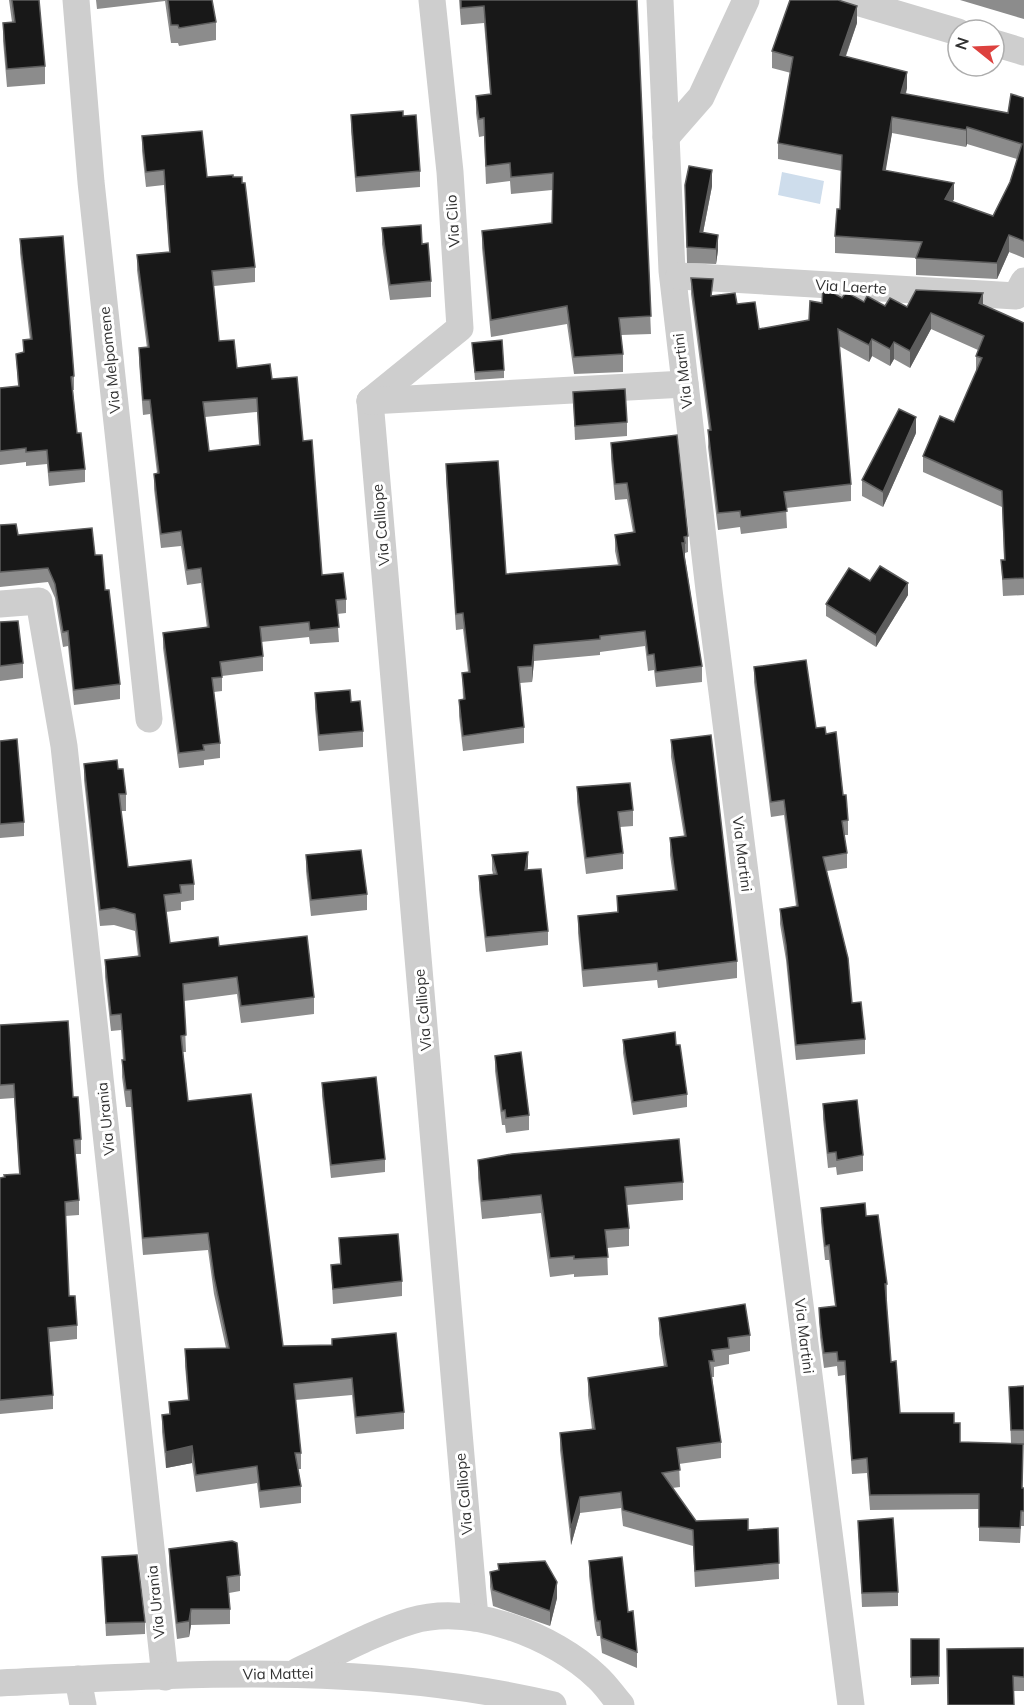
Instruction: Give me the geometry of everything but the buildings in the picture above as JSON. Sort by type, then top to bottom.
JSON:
[{"type":"street","name":"Via Melpomene","points":[[76,0],[91,182],[149,719]]},
{"type":"street","name":"Via Clio","points":[[370,401],[460,328],[450,172],[432,0]]},
{"type":"street","name":"Via Martini","points":[[660,0],[672,271],[851,1705]]},
{"type":"street","points":[[666,136],[701,97],[746,0]]},
{"type":"street","points":[[850,0],[946,28]]},
{"type":"street","points":[[1006,47],[1024,52]]},
{"type":"street","name":"Via Laerte","points":[[672,271],[681,278],[1016,296],[1024,280]]},
{"type":"street","points":[[370,401],[685,384]]},
{"type":"street","name":"Via Calliope","points":[[370,401],[476,1618]]},
{"type":"street","name":"Via Urania","points":[[0,604],[39,601],[64,746],[165,1677]]},
{"type":"street","points":[[294,1673],[376,1634],[414,1620],[447,1617],[476,1618],[501,1623],[541,1639],[558,1649],[597,1677],[621,1705]]},
{"type":"street","name":"Via Mattei","points":[[0,1683],[81,1692],[165,1677],[294,1673],[426,1681],[553,1705]]},
{"type":"water","points":[[782,172],[824,181],[820,204],[778,195]]}]
